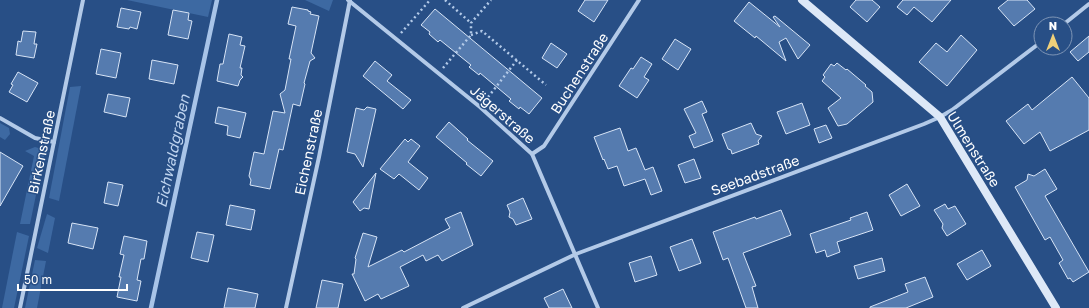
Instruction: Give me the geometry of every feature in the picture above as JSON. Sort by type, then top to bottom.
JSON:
[{"type":"street","name":"Birkenstraße","points":[[20,308],[83,0]]},
{"type":"street","name":"Jägerstraße","points":[[349,0],[480,108],[532,154],[598,308]]},
{"type":"street","name":"Eichenstraße","points":[[286,308],[317,163],[349,0]]},
{"type":"street","name":"Buchenstraße","points":[[532,154],[544,146],[639,0]]},
{"type":"street","name":"Ulmenstraße","points":[[802,0],[940,117],[1056,308]]},
{"type":"street","points":[[1073,17],[1089,4]]},
{"type":"street","name":"Seebadstraße","points":[[463,308],[576,254],[940,117],[952,110],[1033,48]]},
{"type":"street","points":[[0,118],[35,138],[54,142]]},
{"type":"path","points":[[396,39],[430,0]]},
{"type":"path","points":[[445,0],[471,23]]},
{"type":"path","points":[[471,36],[471,23],[490,0]]},
{"type":"path","points":[[438,73],[471,36],[482,31],[546,85]]},
{"type":"path","points":[[480,108],[517,60]]},
{"type":"shaded area","points":[[127,0],[212,0],[208,17]]},
{"type":"shaded area","points":[[305,0],[333,0],[329,11]]},
{"type":"shaded area","points":[[81,86],[59,201],[49,198],[70,87]]},
{"type":"shaded area","points":[[0,123],[9,128],[10,134],[5,140],[0,137]]},
{"type":"shaded area","points":[[35,147],[41,150],[44,156],[30,224],[20,224],[34,156],[25,151]]},
{"type":"shaded area","points":[[47,214],[55,218],[48,253],[37,248]]},
{"type":"shaded area","points":[[17,232],[29,236],[14,308],[2,308]]},
{"type":"shaded area","points":[[35,260],[46,261],[37,308],[25,308]]},
{"type":"building","points":[[585,0],[608,0],[594,22],[578,11]]},
{"type":"building","points":[[856,0],[872,0],[880,7],[867,22],[850,7]]},
{"type":"building","points":[[903,0],[951,0],[932,22],[914,7],[907,15],[897,7]]},
{"type":"building","points":[[1008,0],[1027,0],[1035,9],[1014,26],[998,8]]},
{"type":"building","points":[[749,2],[780,27],[773,17],[775,16],[810,45],[798,59],[786,38],[779,42],[786,61],[756,36],[755,38],[734,21]]},
{"type":"building","points":[[292,7],[308,10],[311,12],[310,14],[319,16],[311,53],[315,58],[310,61],[300,106],[293,104],[283,150],[279,149],[270,189],[250,185],[251,180],[249,176],[254,152],[264,154],[273,111],[285,113],[280,94],[285,90],[291,59],[289,59],[296,26],[288,24]]},
{"type":"building","points":[[121,8],[141,12],[137,29],[130,27],[129,29],[117,27]]},
{"type":"building","points":[[435,9],[542,98],[529,114],[520,107],[519,109],[509,101],[511,99],[480,73],[479,75],[469,67],[471,65],[440,40],[438,42],[429,34],[430,32],[421,25]]},
{"type":"building","points":[[173,10],[189,13],[188,20],[192,21],[188,39],[168,35]]},
{"type":"building","points":[[23,31],[36,32],[34,44],[37,44],[34,58],[16,55],[18,41],[21,42]]},
{"type":"building","points":[[229,34],[242,37],[240,45],[245,46],[240,68],[242,68],[241,75],[243,77],[238,86],[217,81],[220,64],[223,64]]},
{"type":"building","points":[[961,35],[977,50],[947,86],[919,62],[936,43],[947,52]]},
{"type":"building","points":[[1089,36],[1089,52],[1078,61],[1073,55],[1073,49]]},
{"type":"building","points":[[675,39],[691,49],[678,70],[662,59]]},
{"type":"building","points":[[551,43],[567,54],[557,68],[542,58]]},
{"type":"building","points":[[101,49],[121,53],[116,78],[96,74]]},
{"type":"building","points":[[641,57],[652,64],[644,77],[649,80],[637,98],[619,86],[631,68],[633,69]]},
{"type":"building","points":[[152,60],[178,65],[174,84],[149,79]]},
{"type":"building","points":[[375,61],[392,75],[387,81],[411,100],[403,109],[363,76]]},
{"type":"building","points":[[837,63],[846,70],[847,69],[866,85],[865,86],[872,92],[873,102],[847,124],[838,126],[828,108],[841,98],[822,81],[825,77],[823,75],[831,64],[834,66]]},
{"type":"building","points":[[18,72],[38,83],[27,102],[9,92],[13,85],[11,84]]},
{"type":"building","points":[[1072,77],[1089,98],[1089,130],[1050,151],[1040,132],[1024,144],[1006,121],[1028,104],[1032,110]]},
{"type":"building","points":[[108,94],[130,98],[126,117],[104,112]]},
{"type":"building","points":[[702,101],[707,112],[702,114],[713,141],[694,148],[689,136],[696,133],[684,109]]},
{"type":"building","points":[[802,103],[810,125],[786,134],[777,112]]},
{"type":"building","points":[[218,107],[246,113],[240,138],[227,135],[228,126],[215,123]]},
{"type":"building","points":[[367,107],[376,109],[363,167],[355,154],[347,152],[356,108],[364,110]]},
{"type":"building","points":[[449,122],[468,139],[467,140],[493,161],[481,176],[436,137]]},
{"type":"building","points":[[751,123],[756,134],[762,136],[758,141],[759,144],[732,154],[731,150],[728,149],[722,134]]},
{"type":"building","points":[[826,125],[832,138],[819,143],[814,129]]},
{"type":"building","points":[[620,128],[628,151],[636,148],[645,170],[653,167],[662,191],[651,195],[645,179],[624,186],[617,166],[608,169],[594,137]]},
{"type":"building","points":[[405,139],[408,142],[411,139],[420,146],[408,162],[428,178],[419,190],[399,174],[394,179],[380,169]]},
{"type":"building","points":[[0,152],[23,166],[0,206]]},
{"type":"building","points":[[694,159],[701,178],[685,183],[678,165]]},
{"type":"building","points":[[1045,169],[1057,189],[1045,196],[1089,272],[1073,282],[1070,278],[1068,279],[1059,263],[1063,260],[1050,237],[1045,240],[1015,187],[1027,180],[1028,174],[1034,176]]},
{"type":"building","points":[[376,173],[369,209],[364,208],[360,211],[353,202]]},
{"type":"building","points":[[108,182],[123,185],[118,206],[104,203]]},
{"type":"building","points":[[907,184],[920,206],[901,216],[889,195]]},
{"type":"building","points":[[523,198],[532,219],[516,225],[513,219],[509,217],[510,212],[507,205]]},
{"type":"building","points":[[945,204],[948,209],[955,206],[966,224],[947,236],[942,228],[943,224],[934,210]]},
{"type":"building","points":[[230,205],[255,210],[251,230],[226,225]]},
{"type":"building","points":[[781,210],[791,235],[743,253],[756,286],[752,287],[758,308],[746,308],[728,258],[723,260],[713,232],[755,217],[756,219]]},
{"type":"building","points":[[461,212],[473,245],[442,261],[438,255],[426,261],[423,255],[400,267],[409,286],[381,299],[378,294],[365,301],[352,274],[354,274],[355,258],[363,233],[377,237],[368,267],[402,250],[404,252],[450,228],[445,219]]},
{"type":"building","points":[[867,212],[873,230],[837,242],[840,252],[827,257],[825,250],[816,253],[810,234],[851,220],[850,218]]},
{"type":"building","points":[[72,223],[98,228],[93,249],[68,243]]},
{"type":"building","points":[[197,232],[214,235],[208,262],[191,258]]},
{"type":"building","points":[[124,236],[147,241],[144,259],[141,259],[137,280],[141,281],[137,301],[117,297],[121,277],[119,277],[124,255],[120,254]]},
{"type":"building","points":[[692,239],[701,263],[679,271],[670,247]]},
{"type":"building","points":[[982,250],[991,266],[967,280],[957,264]]},
{"type":"building","points":[[651,256],[657,275],[635,282],[629,263]]},
{"type":"building","points":[[882,258],[885,271],[858,279],[854,266]]},
{"type":"building","points":[[925,277],[933,297],[906,308],[870,308],[908,292],[905,284]]},
{"type":"building","points":[[322,280],[343,284],[338,308],[316,308]]},
{"type":"building","points":[[228,288],[258,294],[255,308],[224,308]]},
{"type":"building","points":[[563,289],[572,308],[549,308],[544,298]]},
{"type":"waterway","name":"Eichwaldgraben","points":[[151,308],[217,0]]}]
